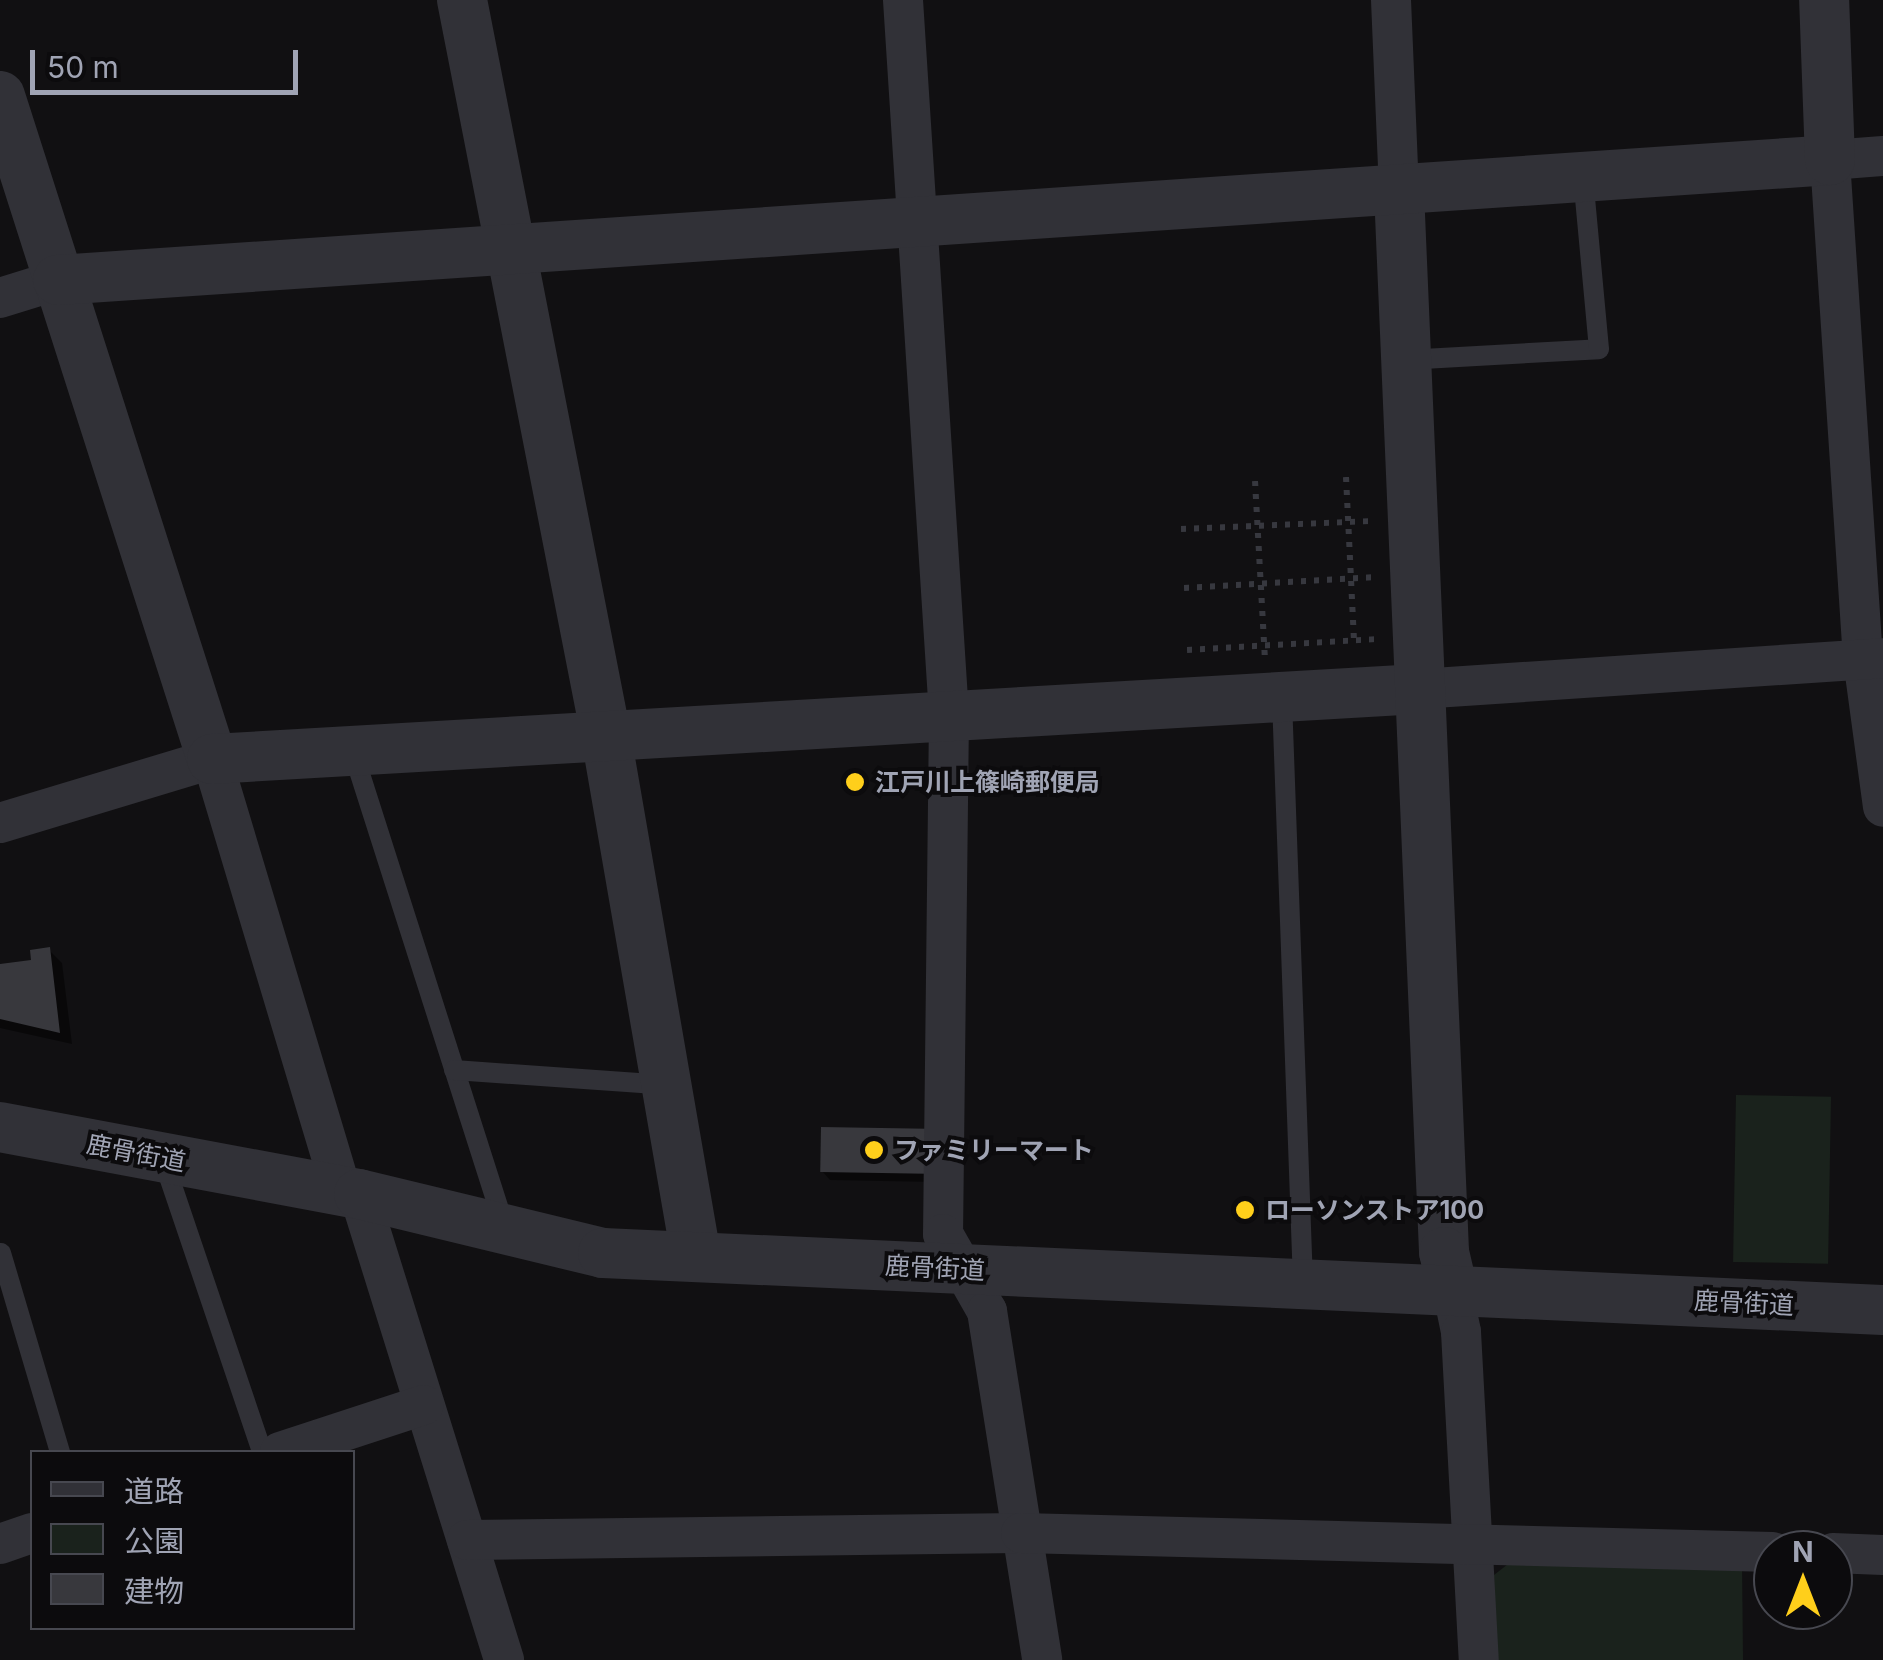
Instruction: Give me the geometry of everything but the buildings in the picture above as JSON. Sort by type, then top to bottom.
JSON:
[{"type":"street","points":[[462,0],[606,736],[696,1256]]},
{"type":"street","points":[[903,0],[949,716],[943,1234],[987,1311],[1042,1660]]},
{"type":"street","points":[[1392,0],[1444,1252],[1461,1332],[1479,1660]]},
{"type":"street","points":[[1824,0],[1830,160],[1883,807]]},
{"type":"street","points":[[0,96],[350,1193],[424,1405],[504,1660]]},
{"type":"street","points":[[0,298],[58,280],[512,254],[1883,156]]},
{"type":"street","points":[[0,822],[212,759],[949,716],[1274,682],[1419,689],[1873,658]]},
{"type":"street","name":"鹿骨街道","points":[[0,1127],[350,1193],[603,1253],[1883,1310]]},
{"type":"street","points":[[286,1450],[424,1405]]},
{"type":"street","points":[[0,1544],[30,1534]]},
{"type":"street","points":[[467,1540],[1021,1534],[1753,1551]]},
{"type":"street","points":[[1853,1554],[1883,1555]]},
{"type":"lane","points":[[1405,360],[1599,349],[1583,178]]},
{"type":"lane","points":[[1274,682],[1303,1284]]},
{"type":"lane","points":[[352,750],[506,1231]]},
{"type":"lane","points":[[454,1070],[669,1085]]},
{"type":"lane","points":[[162,1158],[261,1450]]},
{"type":"lane","points":[[1,1253],[59,1450]]},
{"type":"path","points":[[1346,477],[1354,651]]},
{"type":"path","points":[[1255,481],[1264,645],[1274,682]]},
{"type":"path","points":[[1181,529],[1387,520]]},
{"type":"path","points":[[1184,588],[1386,576]]},
{"type":"path","points":[[1188,650],[1385,640]]},
{"type":"green space","points":[[1736,1095],[1831,1097],[1828,1264],[1733,1262]]},
{"type":"green space","points":[[1522,1553],[1742,1561],[1743,1660],[1496,1660],[1494,1575]]},
{"type":"place","name":"江戸川上篠崎郵便局","points":[[855,782]]},
{"type":"place","name":"ファミリーマート","points":[[874,1150]]},
{"type":"place","name":"ローソンストア100","points":[[1245,1210]]}]
